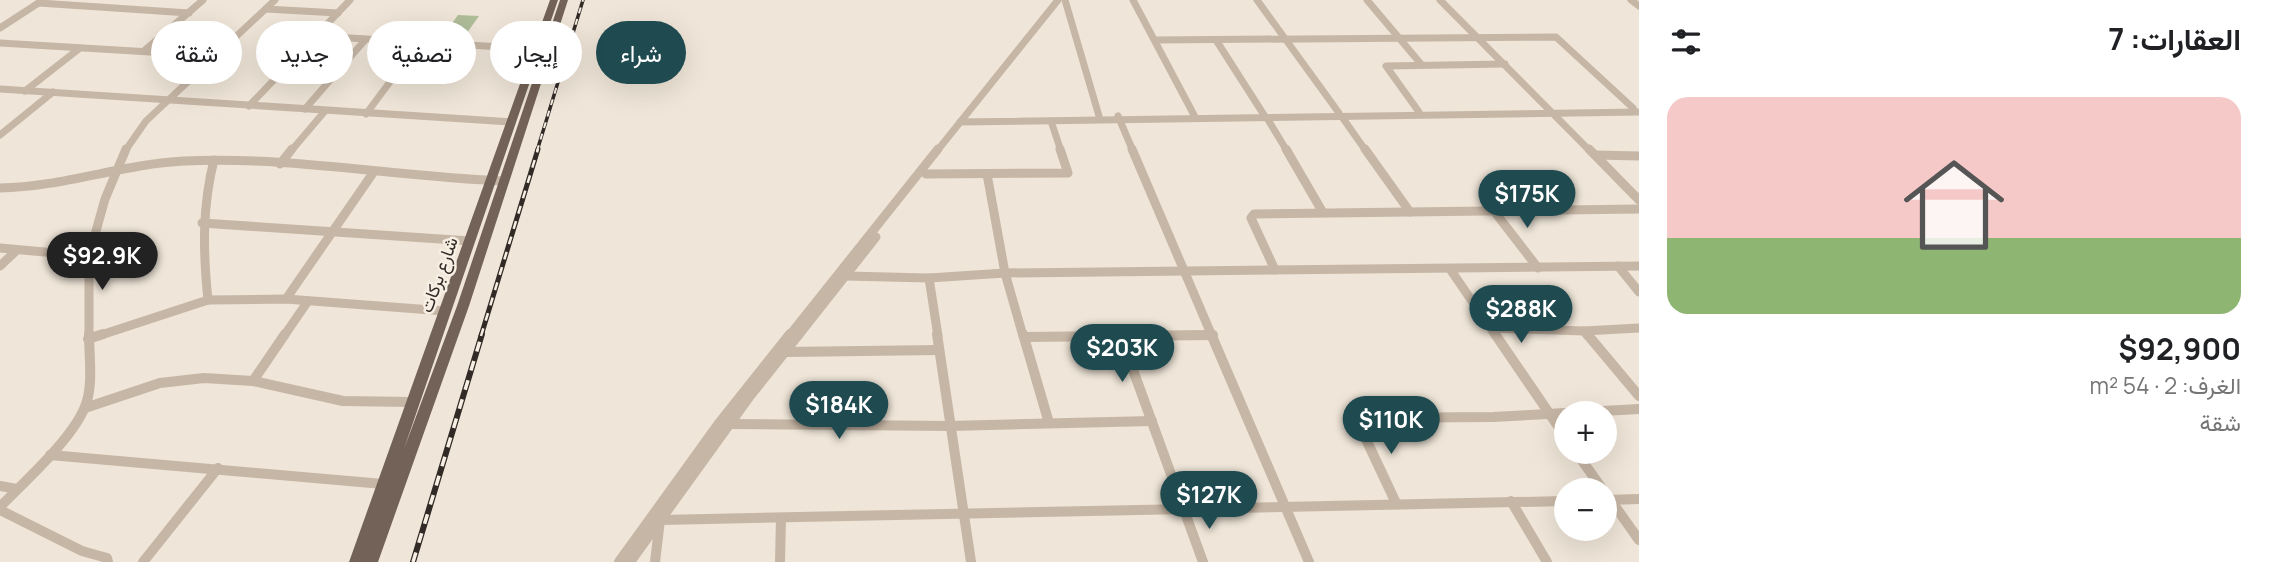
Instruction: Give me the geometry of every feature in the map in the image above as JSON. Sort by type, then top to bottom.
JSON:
[{"type":"main road","name":"شارع بركات","points":[[546,21],[554,0]]},
{"type":"main road","name":"شارع بركات","points":[[357,562],[470,242],[498,181],[564,0]]},
{"type":"main road","name":"شارع بركات","points":[[370,562],[455,329],[524,84]]},
{"type":"street","points":[[134,10],[147,0]]},
{"type":"street","points":[[144,51],[204,0]]},
{"type":"street","points":[[242,32],[275,0]]},
{"type":"street","points":[[331,21],[350,0]]},
{"type":"street","points":[[625,560],[660,520],[729,424],[926,174],[1058,0]]},
{"type":"street","points":[[625,560],[720,422],[1064,0]]},
{"type":"street","points":[[1064,0],[1099,116]]},
{"type":"street","points":[[1133,0],[1194,115]]},
{"type":"street","points":[[1257,0],[1410,212]]},
{"type":"street","points":[[1367,0],[1421,64]]},
{"type":"street","points":[[1440,0],[1639,200]]},
{"type":"street","points":[[1631,0],[1639,6]]},
{"type":"street","points":[[0,25],[39,1]]},
{"type":"street","points":[[0,25],[39,1],[189,13]]},
{"type":"street","points":[[266,9],[338,13]]},
{"type":"street","points":[[0,16],[10,17]]},
{"type":"street","points":[[1155,40],[1477,36],[1561,38],[1637,109]]},
{"type":"street","points":[[353,39],[365,40]]},
{"type":"street","points":[[305,109],[365,40]]},
{"type":"street","points":[[1216,40],[1322,211]]},
{"type":"street","points":[[0,43],[151,51]]},
{"type":"street","points":[[25,91],[80,48]]},
{"type":"street","points":[[1419,112],[1386,66],[1504,64]]},
{"type":"street","points":[[108,562],[107,558],[82,551],[0,508],[50,455],[85,408],[89,383],[89,256],[115,172],[139,130],[186,84]]},
{"type":"street","points":[[249,106],[270,84]]},
{"type":"street","points":[[366,114],[388,84]]},
{"type":"street","points":[[0,89],[512,122]]},
{"type":"street","points":[[0,135],[53,92]]},
{"type":"street","points":[[966,119],[1637,109]]},
{"type":"street","points":[[280,164],[325,111]]},
{"type":"street","points":[[1340,115],[1552,112]]},
{"type":"street","points":[[966,119],[1051,121],[1194,115],[1265,116]]},
{"type":"street","points":[[1119,118],[1309,562]]},
{"type":"street","points":[[926,174],[1068,173],[1051,121]]},
{"type":"street","points":[[1595,155],[1639,156]]},
{"type":"street","points":[[0,188],[35,186],[161,163],[214,160],[498,181]]},
{"type":"street","points":[[208,300],[202,223],[203,205],[214,160]]},
{"type":"street","points":[[286,299],[373,173]]},
{"type":"street","points":[[987,174],[1005,274],[1049,423]]},
{"type":"street","points":[[1275,271],[1250,215],[1322,211],[1639,209]]},
{"type":"street","points":[[1494,211],[1538,268]]},
{"type":"street","points":[[202,223],[335,230],[470,242]]},
{"type":"street","points":[[0,248],[89,256]]},
{"type":"street","points":[[0,266],[17,250]]},
{"type":"street","points":[[1618,266],[1639,292]]},
{"type":"street","points":[[846,276],[929,278],[1005,274],[1639,266]]},
{"type":"street","points":[[1450,269],[1554,421]]},
{"type":"street","points":[[929,278],[971,562]]},
{"type":"street","points":[[88,339],[208,300],[286,299],[445,312]]},
{"type":"street","points":[[253,382],[308,301]]},
{"type":"street","points":[[1491,328],[1584,331],[1639,328]]},
{"type":"street","points":[[1584,331],[1639,396]]},
{"type":"street","points":[[1025,337],[1213,335]]},
{"type":"street","points":[[1121,337],[1203,562]]},
{"type":"street","points":[[785,352],[939,350]]},
{"type":"street","points":[[85,408],[184,378],[253,382],[343,401],[412,402]]},
{"type":"street","points":[[1396,503],[1356,418],[1493,417],[1639,409]]},
{"type":"street","points":[[729,424],[950,426],[1152,421]]},
{"type":"street","points":[[50,455],[383,484]]},
{"type":"street","points":[[143,562],[218,468]]},
{"type":"street","points":[[0,486],[17,489]]},
{"type":"street","points":[[1617,497],[1639,499]]},
{"type":"street","points":[[1511,501],[1547,562]]},
{"type":"street","points":[[660,520],[1554,501]]},
{"type":"street","points":[[1617,511],[1639,540]]},
{"type":"street","points":[[780,562],[781,518]]},
{"type":"street","points":[[655,562],[660,520]]},
{"type":"green space","points":[[458,15],[479,16],[475,21],[454,21]]},
{"type":"railway","points":[[537,151],[583,0]]},
{"type":"railway","points":[[481,336],[538,149]]},
{"type":"railway","points":[[413,562],[482,334]]}]
